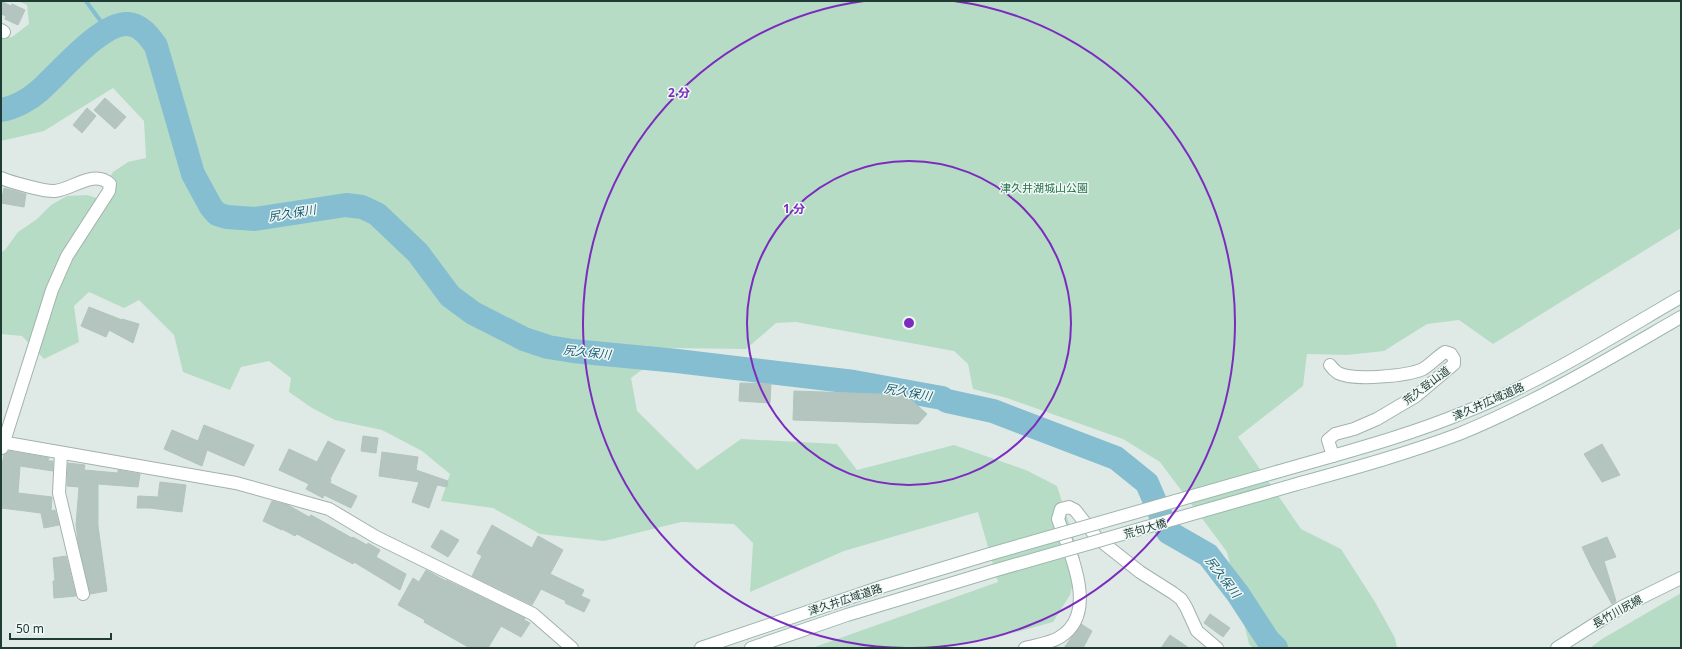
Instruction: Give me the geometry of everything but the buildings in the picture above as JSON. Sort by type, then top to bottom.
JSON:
[{"type":"main road","points":[[1,178],[54,191],[91,179],[106,180],[110,184],[109,191],[67,256],[52,290],[2,444],[236,483],[329,509],[376,537],[533,614],[572,648]]},
{"type":"main road","name":"津久井広域道路","points":[[1280,471],[1409,433],[1494,400],[1560,366],[1681,297]]},
{"type":"main road","name":"津久井広域道路","points":[[1297,484],[1423,447],[1486,422],[1561,385],[1681,317]]},
{"type":"main road","name":"荒久登山道","points":[[1330,365],[1339,374],[1348,377],[1386,376],[1407,374],[1423,368],[1446,352],[1451,354],[1454,359],[1454,364],[1448,370],[1416,396],[1377,419],[1354,429],[1335,434],[1328,440],[1333,456]]},
{"type":"main road","points":[[61,453],[59,493],[83,594]]},
{"type":"main road","name":"荒句大橋","points":[[990,554],[1280,471]]},
{"type":"main road","name":"荒句大橋","points":[[993,571],[1297,484]]},
{"type":"main road","points":[[1025,648],[1060,637],[1069,630],[1080,606],[1079,585],[1058,519],[1061,509],[1066,507],[1075,510],[1097,538],[1116,554],[1181,599],[1197,631],[1217,648]]},
{"type":"main road","name":"津久井広域道路","points":[[701,648],[884,586],[990,554]]},
{"type":"main road","name":"津久井広域道路","points":[[751,648],[847,615],[993,571]]},
{"type":"main road","name":"長竹川尻線","points":[[1557,648],[1620,608],[1681,578]]},
{"type":"green space","name":"津久井湖城山公園","points":[[18,1],[1681,1],[1681,228],[1493,344],[1459,320],[1427,324],[1384,351],[1347,355],[1307,354],[1303,386],[1238,437],[1301,529],[1341,549],[1375,602],[1395,638],[1397,648],[1253,648],[1249,644],[1227,552],[1160,462],[1123,439],[1007,398],[973,389],[968,364],[954,351],[796,322],[776,323],[746,349],[671,348],[631,378],[637,411],[697,470],[741,439],[837,444],[857,470],[954,445],[1026,470],[1057,486],[1080,558],[1070,595],[1053,622],[991,639],[936,648],[812,648],[998,582],[978,512],[844,551],[750,592],[753,543],[734,524],[681,522],[604,541],[540,534],[493,508],[441,501],[450,474],[422,451],[382,430],[335,420],[312,408],[289,392],[291,378],[269,361],[241,367],[230,390],[183,372],[174,335],[139,300],[124,308],[89,292],[74,306],[79,342],[44,359],[22,336],[1,334],[1,252],[5,250],[18,232],[37,219],[51,205],[67,196],[87,195],[97,198],[113,172],[128,162],[146,158],[144,121],[113,88],[44,131],[1,141],[1,38],[12,37],[29,24],[27,5]]},
{"type":"green space","points":[[1681,593],[1681,648],[1590,648],[1602,639]]},
{"type":"waterway","points":[[86,1],[107,30]]},
{"type":"waterway","name":"尻久保川","points":[[1,110],[16,105],[35,94],[81,50],[106,31],[117,26],[128,24],[137,26],[156,46],[193,174],[211,207],[217,214],[227,217],[255,219],[346,205],[362,207],[377,214],[418,253],[450,296],[473,313],[524,339],[548,347],[854,382],[942,398],[947,401],[993,411],[1116,458],[1147,483],[1168,532],[1208,555],[1238,594],[1268,640],[1276,648]]}]
